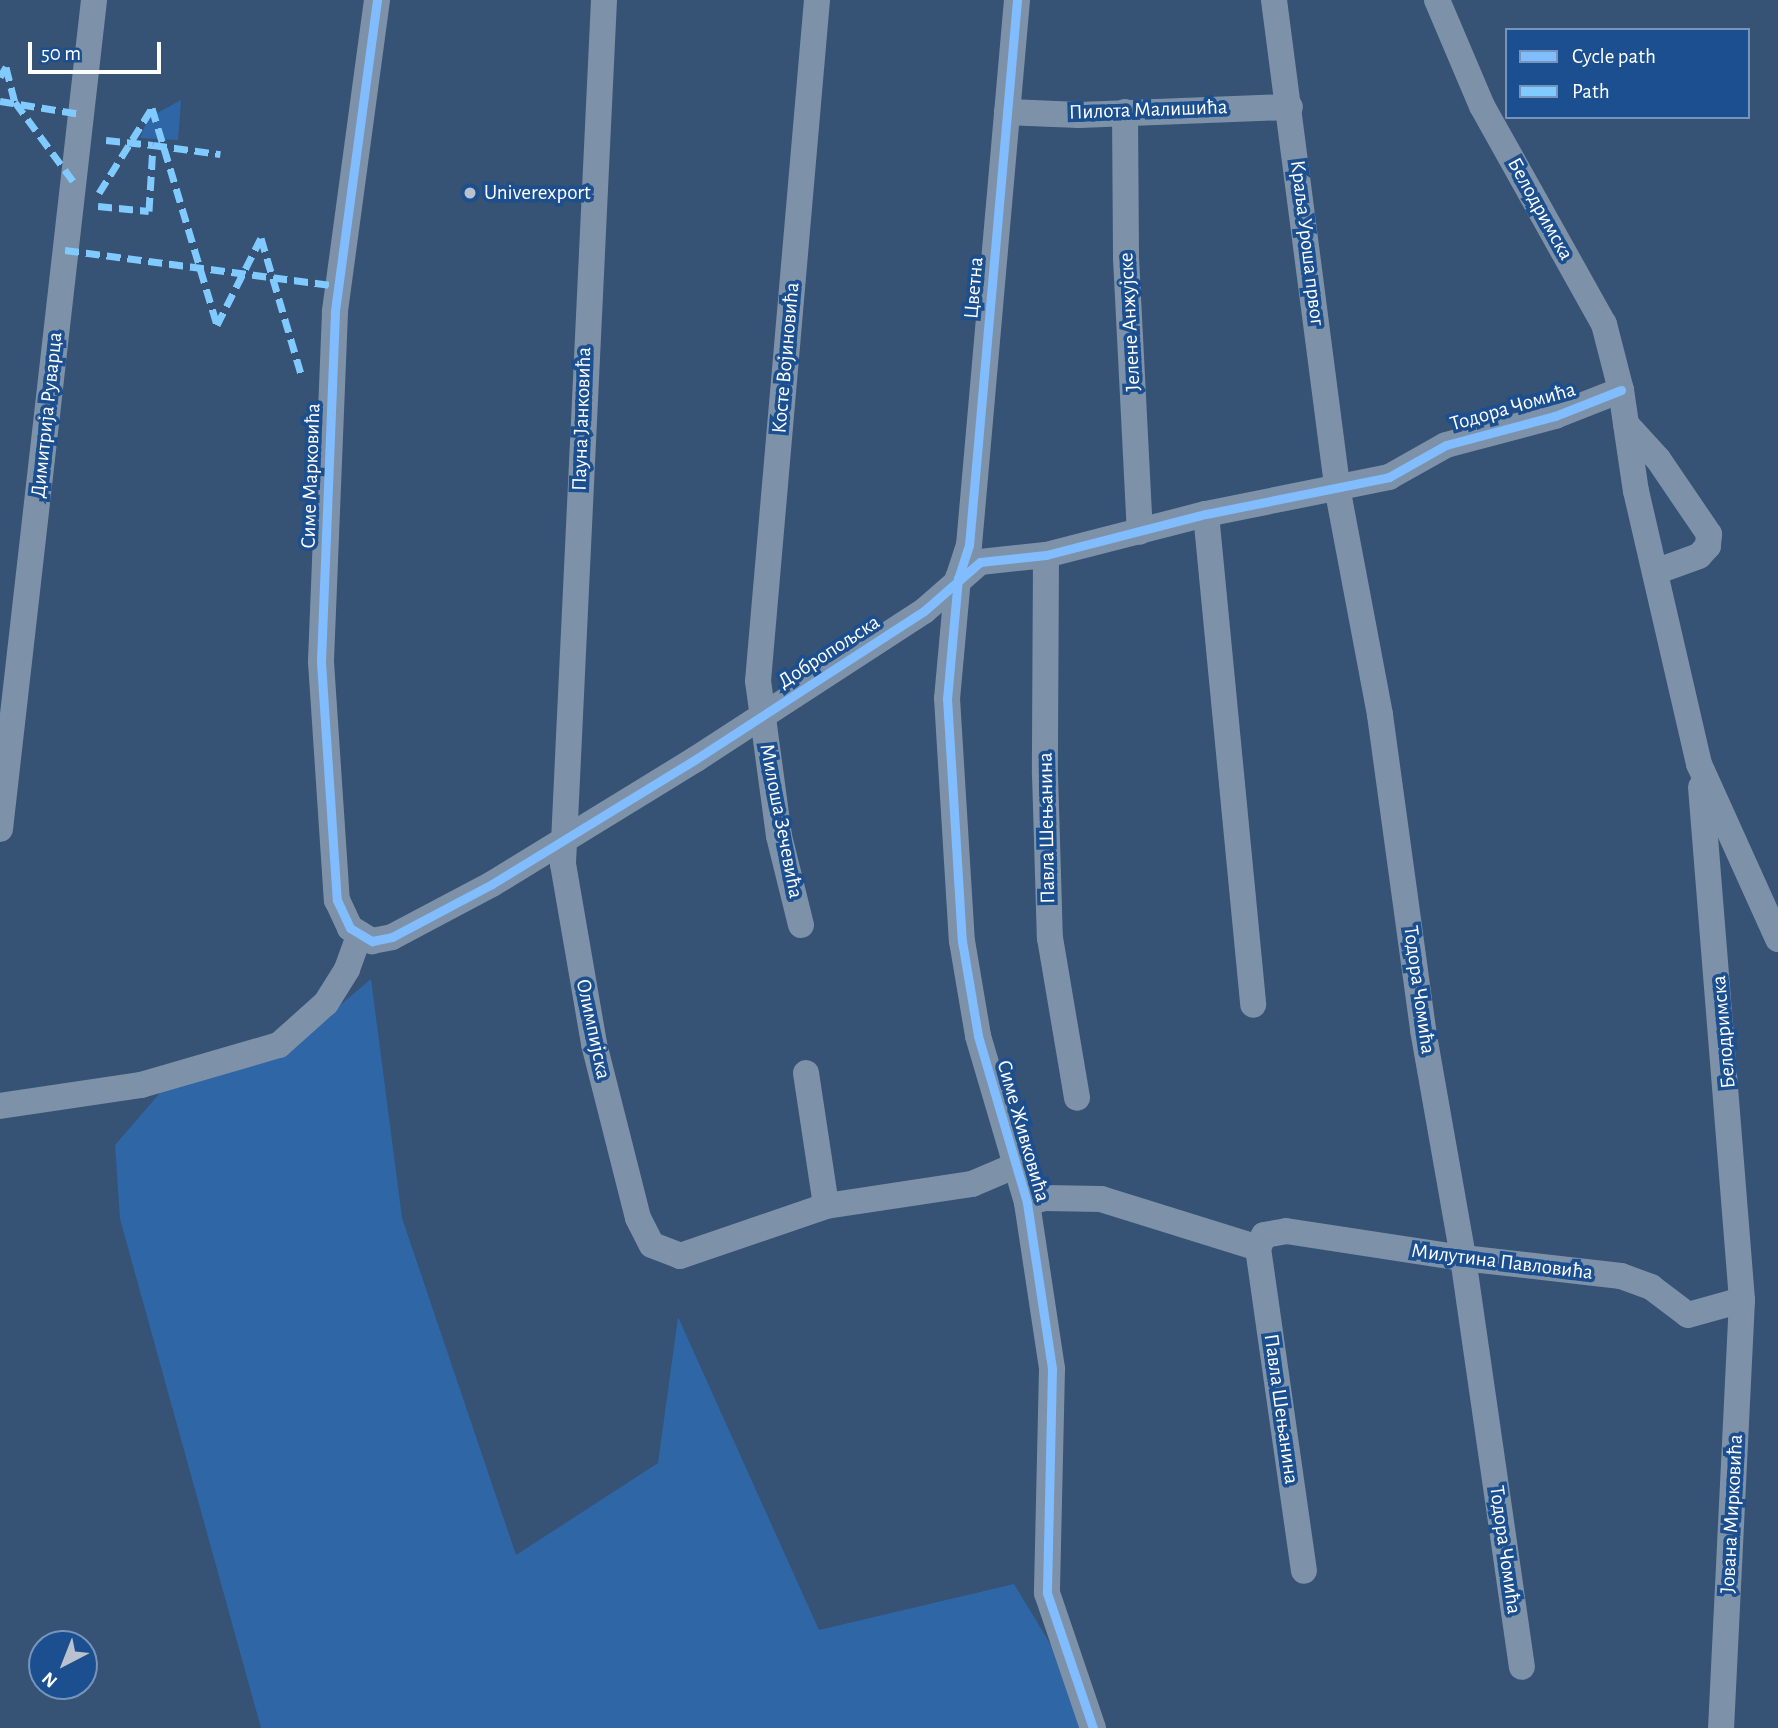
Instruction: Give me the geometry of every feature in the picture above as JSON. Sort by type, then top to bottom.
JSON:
[{"type":"street","name":"Димитрија Руварца","points":[[0,829],[94,0]]},
{"type":"street","name":"Симе Марковића","points":[[366,938],[350,928],[337,900],[321,663],[335,312],[377,0]]},
{"type":"street","name":"Пауна Јанковића","points":[[565,838],[604,0]]},
{"type":"street","name":"Косте Војиновића","points":[[761,716],[758,681],[817,0]]},
{"type":"street","name":"Цветна","points":[[958,578],[969,545],[1017,0]]},
{"type":"street","name":"Краља Уроша првог","points":[[1274,0],[1338,487]]},
{"type":"street","name":"Белодримска","points":[[1437,0],[1482,107],[1604,324],[1621,390],[1655,572],[1699,764],[1742,1300]]},
{"type":"street","name":"Пилота Малишића","points":[[1007,112],[1290,107]]},
{"type":"street","name":"Јелене Анжујске","points":[[1125,112],[1126,258],[1139,532]]},
{"type":"street","name":"Тодора Чомића","points":[[1522,1667],[1463,1258],[1423,1030],[1380,715],[1338,487],[1389,477],[1446,445],[1555,416],[1621,390]]},
{"type":"street","points":[[1626,424],[1658,459],[1709,534],[1708,546],[1699,556],[1655,572]]},
{"type":"street","name":"Добропољска","points":[[366,938],[393,937],[481,890],[924,611],[958,578],[981,562],[1046,555],[1206,514],[1338,487]]},
{"type":"street","points":[[1206,514],[1253,1005]]},
{"type":"street","name":"Павла Шењанина","points":[[1046,555],[1045,774],[1050,938],[1077,1098]]},
{"type":"street","name":"Симе Живковића","points":[[958,578],[947,698],[962,941],[978,1036],[1027,1203],[1052,1368],[1047,1592],[1093,1728]]},
{"type":"street","name":"Милоша Зечевића","points":[[761,716],[779,835],[801,925]]},
{"type":"street","name":"Белодримска","points":[[1699,764],[1778,939]]},
{"type":"street","name":"Олимпијска","points":[[565,838],[563,864],[594,1044],[638,1218],[652,1245],[680,1256],[826,1206]]},
{"type":"street","points":[[0,1106],[141,1085],[279,1045],[326,1003],[366,938]]},
{"type":"street","points":[[806,1073],[826,1206],[972,1184],[1014,1166]]},
{"type":"street","points":[[1027,1203],[1045,1198],[1101,1199],[1258,1248]]},
{"type":"street","name":"Милутина Павловића","points":[[1258,1248],[1264,1235],[1286,1231],[1463,1258],[1621,1276],[1651,1287],[1688,1315],[1742,1300]]},
{"type":"street","name":"Павла Шењанина","points":[[1258,1248],[1304,1571]]},
{"type":"street","name":"Јована Мирковића","points":[[1721,1728],[1742,1300]]},
{"type":"shaded area","points":[[181,100],[178,140],[140,138],[148,118]]},
{"type":"shaded area","points":[[371,979],[402,1218],[516,1555],[658,1463],[678,1317],[819,1630],[1014,1584],[1080,1693],[1088,1728],[261,1728],[120,1219],[115,1145],[172,1079],[287,1050]]},
{"type":"marked path","points":[[0,77],[6,67],[15,102],[73,181]]},
{"type":"marked path","points":[[0,101],[81,114]]},
{"type":"marked path","points":[[99,193],[152,108],[217,325],[261,238],[302,377]]},
{"type":"marked path","points":[[106,140],[153,145]]},
{"type":"marked path","points":[[98,206],[149,211],[153,145],[220,154]]},
{"type":"marked path","points":[[65,250],[339,286]]},
{"type":"cycle path","points":[[377,0],[335,312],[321,662],[337,900],[350,928],[372,941],[392,937],[492,884],[696,759],[924,611],[980,562],[1046,555],[1206,514],[1389,477],[1446,445],[1555,416],[1621,390]]},
{"type":"cycle path","points":[[1017,0],[969,545],[958,578],[947,698],[962,941],[978,1036],[1027,1203],[1052,1369],[1047,1593],[1093,1728]]},
{"type":"place","name":"Univerexport","points":[[470,193]]}]
